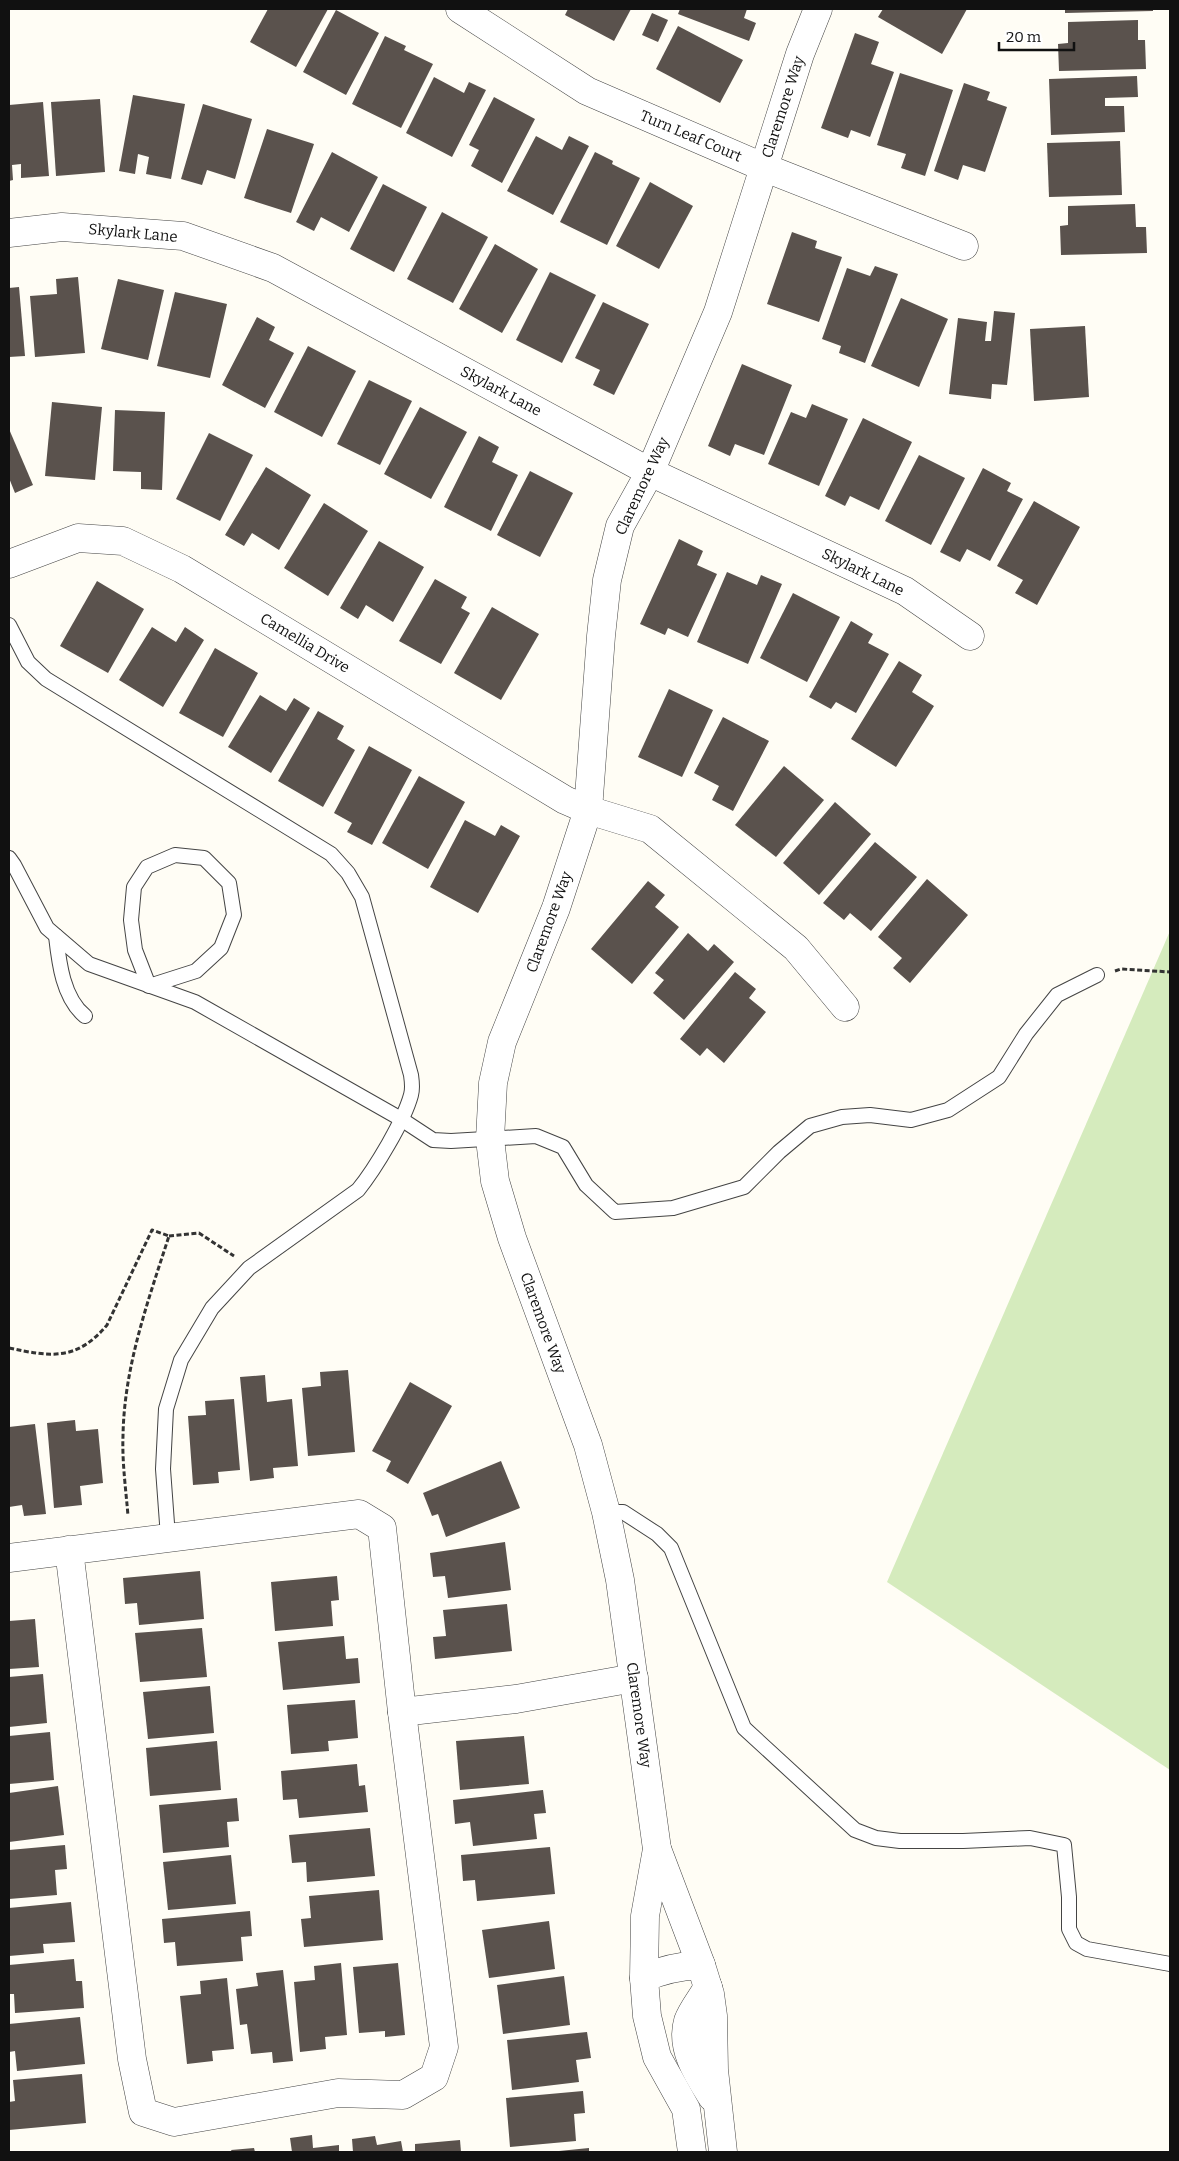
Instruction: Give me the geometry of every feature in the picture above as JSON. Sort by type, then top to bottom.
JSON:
[{"type":"street","name":"Turn Leaf Court","points":[[460,9],[587,91],[763,167],[964,246]]},
{"type":"street","name":"Claremore Way","points":[[723,2152],[714,2070],[713,2016],[704,1976],[657,1849],[620,1580],[606,1512],[588,1445],[512,1238],[495,1181],[490,1139],[493,1083],[502,1042],[556,908],[588,810],[607,580],[620,526],[650,472],[718,312],[800,54],[818,9]]},
{"type":"street","name":"Skylark Lane","points":[[9,233],[62,226],[182,236],[273,268],[650,472],[905,591],[970,636]]},
{"type":"street","name":"Camellia Drive","points":[[9,564],[78,538],[123,541],[182,569],[565,800],[588,810],[650,829],[796,948],[845,1007]]},
{"type":"street","points":[[9,1558],[69,1550],[131,1542],[168,1537],[359,1514],[382,1528],[402,1712],[444,2047],[434,2077],[403,2095],[338,2094],[174,2122],[143,2112],[132,2059],[69,1550]]},
{"type":"street","points":[[402,1712],[516,1699],[634,1678]]},
{"type":"street","name":"Claremore Way","points":[[657,1849],[645,1916],[644,1978],[646,2016],[658,2057],[686,2110],[692,2152]]},
{"type":"street","points":[[644,1978],[667,1969],[683,1966],[704,1976]]},
{"type":"lane","points":[[9,625],[28,662],[46,679],[331,854],[348,873],[362,897],[411,1075],[413,1087],[411,1096],[401,1119],[369,1177],[358,1190],[252,1266],[212,1308],[181,1360],[166,1409],[163,1469],[168,1537]]},
{"type":"lane","points":[[175,855],[204,858],[229,883],[234,914],[221,948],[196,971],[149,986],[135,950],[131,920],[134,887],[147,867],[175,855]]},
{"type":"lane","points":[[9,858],[47,928],[89,964],[195,1002],[401,1119],[433,1140],[536,1136],[563,1147],[586,1185],[615,1212],[673,1208],[744,1187],[810,1126],[842,1117],[870,1115],[911,1120],[948,1110],[999,1077],[1026,1034],[1057,995],[1097,975]]},
{"type":"lane","points":[[56,936],[59,964],[67,989],[78,1011],[85,1016]]},
{"type":"lane","points":[[606,1512],[624,1512],[657,1534],[671,1548],[744,1728],[750,1736],[855,1830],[876,1838],[900,1841],[1030,1838],[1064,1845],[1069,1896],[1069,1929],[1076,1943],[1087,1949],[1170,1964]]},
{"type":"path","points":[[1097,975],[1121,969],[1170,972]]},
{"type":"path","points":[[9,1348],[51,1355],[83,1348],[96,1338],[108,1325],[152,1230],[169,1236],[199,1233],[252,1266]]},
{"type":"path","points":[[131,1542],[124,1470],[123,1435],[128,1389],[141,1324],[169,1236]]},
{"type":"green space","points":[[1170,931],[1170,1770],[887,1582]]},
{"type":"building","points":[[268,9],[328,9],[296,67],[250,42]]},
{"type":"building","points":[[568,9],[631,9],[614,41],[565,15]]},
{"type":"building","points":[[680,9],[747,9],[744,18],[756,23],[749,41],[678,14]]},
{"type":"building","points":[[883,9],[967,9],[942,54],[878,17]]},
{"type":"building","points":[[1065,9],[1153,9],[1153,11],[1065,13]]},
{"type":"building","points":[[336,10],[379,33],[346,95],[303,72]]},
{"type":"building","points":[[652,13],[668,20],[658,42],[642,35]]},
{"type":"building","points":[[1138,20],[1138,40],[1145,40],[1146,69],[1059,71],[1058,44],[1068,43],[1068,22]]},
{"type":"building","points":[[678,26],[743,60],[720,103],[656,69]]},
{"type":"building","points":[[855,33],[879,42],[871,64],[894,72],[870,137],[851,130],[848,138],[821,128]]},
{"type":"building","points":[[385,36],[406,46],[404,50],[433,64],[401,128],[352,104]]},
{"type":"building","points":[[900,73],[953,90],[925,176],[901,168],[906,154],[877,145]]},
{"type":"building","points":[[1137,76],[1138,97],[1105,98],[1105,106],[1124,106],[1125,132],[1051,135],[1049,79]]},
{"type":"building","points":[[434,77],[464,93],[469,82],[486,90],[452,157],[406,133]]},
{"type":"building","points":[[964,83],[990,92],[987,100],[1007,107],[985,172],[963,165],[958,180],[934,171]]},
{"type":"building","points":[[133,95],[185,104],[171,179],[146,174],[149,157],[138,154],[135,174],[119,171]]},
{"type":"building","points":[[494,97],[535,119],[502,183],[471,166],[479,150],[469,145]]},
{"type":"building","points":[[100,99],[105,172],[56,176],[51,102]]},
{"type":"building","points":[[43,102],[49,176],[21,178],[21,164],[12,165],[13,180],[9,181],[9,105]]},
{"type":"building","points":[[203,104],[252,119],[235,179],[207,170],[202,185],[181,179]]},
{"type":"building","points":[[267,129],[314,144],[291,213],[244,198]]},
{"type":"building","points":[[536,136],[562,150],[569,136],[589,146],[553,215],[507,191]]},
{"type":"building","points":[[1120,141],[1122,195],[1049,197],[1047,143]]},
{"type":"building","points":[[332,152],[378,177],[349,232],[321,217],[314,231],[296,222]]},
{"type":"building","points":[[595,152],[613,161],[612,164],[640,178],[607,245],[560,222]]},
{"type":"building","points":[[650,182],[693,206],[659,269],[616,246]]},
{"type":"building","points":[[383,184],[427,207],[394,272],[350,249]]},
{"type":"building","points":[[1135,204],[1136,227],[1146,227],[1147,253],[1061,255],[1060,226],[1068,225],[1068,206]]},
{"type":"building","points":[[442,212],[488,237],[453,303],[407,279]]},
{"type":"building","points":[[792,232],[817,241],[815,248],[842,257],[819,322],[767,304]]},
{"type":"building","points":[[495,244],[538,269],[502,333],[459,309]]},
{"type":"building","points":[[875,266],[898,274],[865,363],[839,353],[841,346],[822,339],[847,268],[870,276]]},
{"type":"building","points":[[550,272],[596,295],[562,363],[516,340]]},
{"type":"building","points":[[78,277],[85,353],[35,357],[30,296],[57,294],[56,279]]},
{"type":"building","points":[[118,279],[164,290],[148,360],[101,349]]},
{"type":"building","points":[[19,287],[25,356],[9,357],[9,288]]},
{"type":"building","points":[[175,292],[227,304],[210,378],[157,366]]},
{"type":"building","points":[[901,298],[948,319],[919,387],[871,366]]},
{"type":"building","points":[[603,302],[649,324],[614,395],[593,385],[600,370],[575,358]]},
{"type":"building","points":[[994,311],[1015,313],[1007,385],[992,384],[991,399],[949,394],[958,318],[987,322],[985,341],[991,341]]},
{"type":"building","points":[[257,317],[275,327],[269,340],[294,353],[265,408],[222,385]]},
{"type":"building","points":[[1085,326],[1089,397],[1034,401],[1030,329]]},
{"type":"building","points":[[308,346],[356,371],[322,437],[274,412]]},
{"type":"building","points":[[742,364],[792,385],[764,455],[735,444],[730,456],[708,446]]},
{"type":"building","points":[[369,380],[412,401],[380,465],[337,444]]},
{"type":"building","points":[[52,402],[102,407],[95,480],[45,476]]},
{"type":"building","points":[[812,404],[848,419],[819,486],[768,464],[791,412],[806,418]]},
{"type":"building","points":[[420,407],[467,432],[431,499],[384,474]]},
{"type":"building","points":[[115,410],[165,412],[162,490],[141,489],[141,472],[113,471]]},
{"type":"building","points":[[863,418],[912,442],[879,510],[850,496],[845,506],[825,496]]},
{"type":"building","points":[[9,429],[33,485],[15,493],[9,478]]},
{"type":"building","points":[[209,433],[253,455],[220,521],[176,499]]},
{"type":"building","points":[[479,436],[499,447],[492,462],[518,475],[491,531],[444,507]]},
{"type":"building","points":[[919,455],[965,478],[931,545],[885,521]]},
{"type":"building","points":[[266,467],[311,495],[279,550],[252,533],[244,546],[225,535]]},
{"type":"building","points":[[983,468],[1011,483],[1007,491],[1023,499],[990,561],[967,549],[960,562],[940,552]]},
{"type":"building","points":[[530,471],[573,493],[540,557],[497,535]]},
{"type":"building","points":[[1034,501],[1080,527],[1037,605],[1015,593],[1023,580],[997,566]]},
{"type":"building","points":[[324,503],[368,531],[328,596],[284,568]]},
{"type":"building","points":[[679,539],[703,551],[697,565],[717,574],[688,637],[668,628],[665,635],[640,624]]},
{"type":"building","points":[[379,541],[424,567],[393,622],[366,605],[358,619],[340,608]]},
{"type":"building","points":[[727,572],[757,585],[761,575],[782,584],[748,664],[697,642]]},
{"type":"building","points":[[435,579],[467,597],[461,608],[470,613],[441,664],[399,641]]},
{"type":"building","points":[[97,581],[144,609],[108,673],[60,646]]},
{"type":"building","points":[[793,593],[840,617],[807,682],[760,658]]},
{"type":"building","points":[[492,607],[539,634],[501,700],[454,673]]},
{"type":"building","points":[[851,621],[873,634],[868,643],[889,654],[856,713],[836,702],[831,709],[809,697]]},
{"type":"building","points":[[152,627],[176,642],[185,627],[204,640],[163,707],[119,680]]},
{"type":"building","points":[[215,648],[258,673],[223,737],[179,713]]},
{"type":"building","points":[[899,661],[922,675],[912,692],[934,706],[896,767],[851,739]]},
{"type":"building","points":[[669,689],[713,710],[682,777],[638,757]]},
{"type":"building","points":[[260,695],[286,711],[294,698],[310,708],[271,773],[228,747]]},
{"type":"building","points":[[318,711],[344,726],[337,739],[355,750],[323,807],[278,781]]},
{"type":"building","points":[[723,717],[769,741],[733,811],[712,800],[719,786],[694,773]]},
{"type":"building","points":[[369,746],[412,770],[372,845],[347,832],[352,823],[334,813]]},
{"type":"building","points":[[784,766],[824,800],[776,857],[735,825]]},
{"type":"building","points":[[419,776],[465,802],[428,869],[382,843]]},
{"type":"building","points":[[835,802],[871,834],[819,895],[783,863]]},
{"type":"building","points":[[465,820],[495,836],[501,825],[520,836],[478,913],[430,887]]},
{"type":"building","points":[[875,842],[917,877],[871,931],[850,913],[844,920],[823,903]]},
{"type":"building","points":[[927,879],[968,915],[910,983],[893,968],[902,958],[878,937]]},
{"type":"building","points":[[648,881],[665,895],[655,907],[679,927],[632,984],[591,949]]},
{"type":"building","points":[[688,933],[708,951],[714,944],[734,962],[684,1020],[653,993],[664,980],[655,973]]},
{"type":"building","points":[[735,972],[756,989],[749,998],[766,1012],[724,1063],[707,1048],[700,1056],[680,1039]]},
{"type":"building","points":[[348,1370],[355,1452],[308,1456],[302,1388],[321,1386],[320,1372]]},
{"type":"building","points":[[265,1375],[267,1402],[292,1399],[298,1466],[273,1468],[274,1478],[250,1481],[240,1377]]},
{"type":"building","points":[[410,1382],[452,1406],[408,1484],[386,1471],[391,1461],[372,1451]]},
{"type":"building","points":[[234,1399],[240,1470],[218,1472],[219,1483],[193,1485],[188,1416],[206,1415],[205,1401]]},
{"type":"building","points":[[75,1420],[76,1431],[98,1429],[103,1483],[80,1486],[82,1505],[54,1508],[47,1423]]},
{"type":"building","points":[[35,1424],[46,1514],[24,1516],[22,1505],[9,1507],[9,1427]]},
{"type":"building","points":[[501,1461],[520,1508],[446,1537],[438,1514],[432,1516],[423,1493]]},
{"type":"building","points":[[505,1542],[511,1590],[448,1598],[445,1576],[433,1577],[430,1553]]},
{"type":"building","points":[[200,1571],[204,1619],[139,1625],[137,1603],[125,1604],[123,1578]]},
{"type":"building","points":[[337,1576],[339,1600],[331,1601],[333,1626],[275,1631],[271,1582]]},
{"type":"building","points":[[507,1604],[512,1651],[435,1659],[433,1637],[446,1636],[443,1610]]},
{"type":"building","points":[[35,1619],[39,1667],[9,1669],[9,1621]]},
{"type":"building","points":[[202,1628],[207,1677],[140,1682],[135,1633]]},
{"type":"building","points":[[344,1636],[346,1659],[358,1658],[360,1683],[283,1690],[278,1642]]},
{"type":"building","points":[[43,1674],[47,1723],[9,1727],[9,1677]]},
{"type":"building","points":[[210,1686],[214,1733],[148,1739],[143,1692]]},
{"type":"building","points":[[355,1700],[358,1738],[328,1741],[329,1751],[291,1754],[287,1705]]},
{"type":"building","points":[[50,1732],[54,1780],[9,1784],[9,1736]]},
{"type":"building","points":[[524,1736],[529,1784],[460,1790],[456,1741]]},
{"type":"building","points":[[217,1741],[221,1790],[150,1796],[146,1748]]},
{"type":"building","points":[[357,1764],[359,1786],[365,1785],[368,1812],[299,1818],[297,1799],[283,1800],[281,1771]]},
{"type":"building","points":[[58,1786],[64,1835],[9,1842],[9,1793]]},
{"type":"building","points":[[543,1790],[546,1813],[534,1814],[537,1839],[473,1846],[470,1822],[455,1824],[453,1800]]},
{"type":"building","points":[[237,1798],[239,1821],[227,1822],[229,1847],[163,1853],[159,1805]]},
{"type":"building","points":[[370,1828],[375,1876],[307,1882],[306,1862],[292,1863],[289,1835]]},
{"type":"building","points":[[65,1845],[67,1869],[55,1870],[57,1895],[9,1899],[9,1850]]},
{"type":"building","points":[[550,1847],[555,1894],[477,1901],[475,1880],[463,1881],[461,1855]]},
{"type":"building","points":[[231,1855],[236,1904],[168,1910],[163,1862]]},
{"type":"building","points":[[379,1890],[383,1940],[304,1947],[301,1919],[311,1918],[309,1896]]},
{"type":"building","points":[[71,1902],[75,1942],[43,1944],[44,1953],[9,1956],[9,1908]]},
{"type":"building","points":[[250,1911],[252,1936],[241,1937],[243,1961],[177,1966],[175,1942],[164,1943],[162,1919]]},
{"type":"building","points":[[549,1921],[555,1969],[489,1978],[482,1930]]},
{"type":"building","points":[[74,1959],[76,1981],[82,1981],[84,2008],[15,2013],[14,1994],[9,1994],[9,1965]]},
{"type":"building","points":[[341,1963],[347,2035],[325,2037],[326,2049],[300,2052],[294,1982],[315,1980],[314,1966]]},
{"type":"building","points":[[398,1963],[405,2035],[385,2037],[385,2031],[359,2033],[353,1967]]},
{"type":"building","points":[[283,1970],[293,2061],[273,2063],[272,2052],[251,2054],[247,2024],[240,2025],[236,1989],[258,1986],[256,1973]]},
{"type":"building","points":[[564,1976],[570,2025],[503,2034],[497,1985]]},
{"type":"building","points":[[227,1978],[234,2049],[212,2051],[213,2061],[187,2064],[180,1996],[201,1994],[200,1981]]},
{"type":"building","points":[[80,2017],[85,2064],[17,2071],[15,2051],[9,2052],[9,2024]]},
{"type":"building","points":[[587,2032],[591,2058],[576,2060],[579,2082],[512,2090],[507,2040]]},
{"type":"building","points":[[82,2074],[86,2123],[9,2130],[9,2102],[15,2101],[13,2080]]},
{"type":"building","points":[[583,2091],[585,2113],[574,2114],[576,2141],[510,2147],[506,2098]]},
{"type":"building","points":[[312,2135],[313,2148],[339,2145],[339,2152],[292,2152],[290,2138]]},
{"type":"building","points":[[375,2136],[377,2145],[401,2141],[403,2152],[353,2152],[352,2139]]},
{"type":"building","points":[[460,2140],[461,2152],[415,2152],[415,2144]]},
{"type":"building","points":[[254,2148],[255,2152],[232,2152],[231,2150]]},
{"type":"building","points":[[589,2148],[589,2152],[559,2152],[559,2151]]}]
